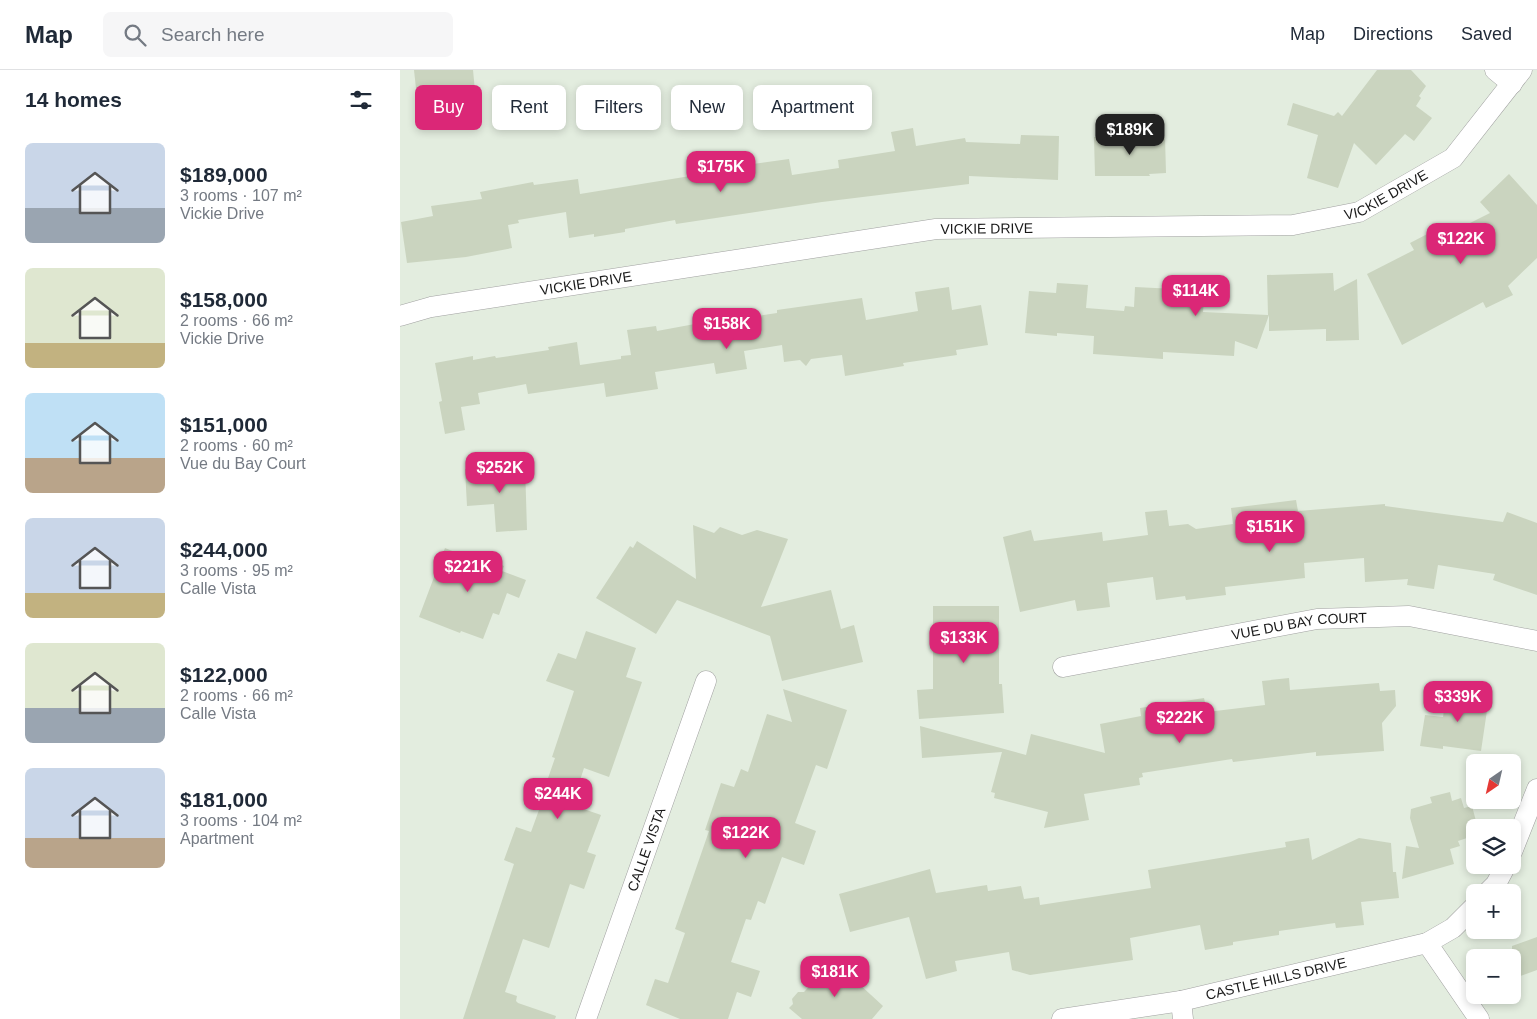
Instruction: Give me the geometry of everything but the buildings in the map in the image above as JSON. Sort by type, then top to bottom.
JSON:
[{"type":"street","points":[[1495,70],[1517,77]]},
{"type":"street","name":"VICKIE DRIVE","points":[[400,316],[430,307],[936,229],[1293,224],[1359,212],[1453,158],[1517,77]]},
{"type":"street","name":"VUE DU BAY COURT","points":[[1063,666],[1318,619],[1409,616],[1537,641]]},
{"type":"street","name":"CALLE VISTA","points":[[586,1019],[706,681]]},
{"type":"street","points":[[1521,829],[1537,789]]},
{"type":"street","name":"CASTLE HILLS DRIVE","points":[[1062,1019],[1182,1010],[1427,943],[1454,928],[1466,915]]},
{"type":"street","points":[[1427,943],[1479,1019]]}]
